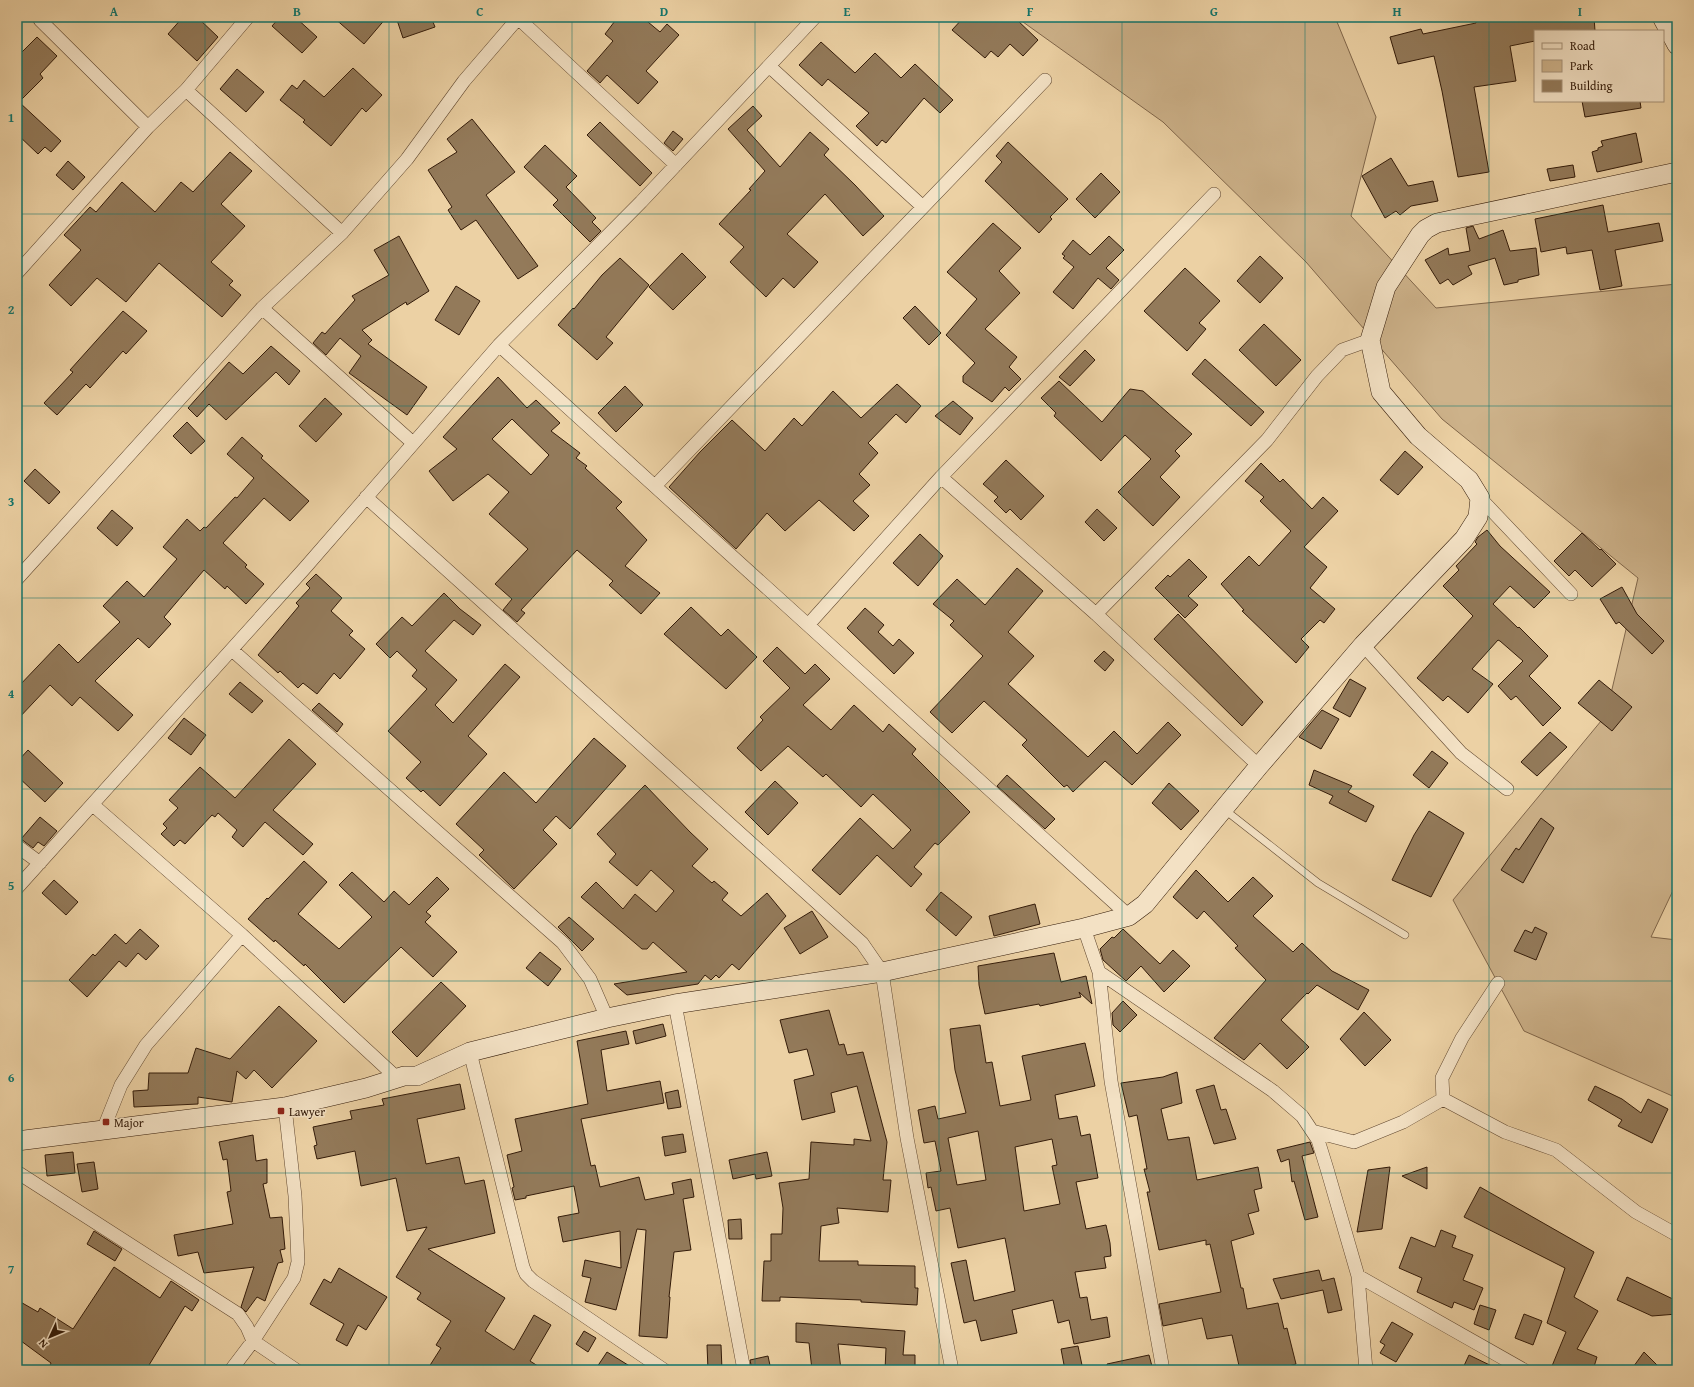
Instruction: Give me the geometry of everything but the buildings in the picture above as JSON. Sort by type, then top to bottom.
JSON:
[{"type":"street","points":[[17,273],[148,127],[186,90],[248,17]]},
{"type":"street","points":[[17,888],[232,650],[499,345],[641,202],[815,17]]},
{"type":"street","points":[[1662,17],[1677,45]]},
{"type":"street","points":[[17,579],[262,308],[342,233],[407,159],[464,81],[518,18],[676,165]]},
{"type":"street","points":[[40,20],[148,127]]},
{"type":"street","points":[[769,66],[924,207]]},
{"type":"street","points":[[655,486],[1045,80]]},
{"type":"street","points":[[186,90],[342,233]]},
{"type":"street","points":[[1571,594],[1480,498],[1469,480],[1418,436],[1381,392],[1370,340],[1386,286],[1420,235],[1426,229],[1437,223],[1677,172]]},
{"type":"street","points":[[808,625],[941,477],[1214,194]]},
{"type":"street","points":[[262,308],[413,443]]},
{"type":"street","points":[[1096,614],[1267,440],[1317,376],[1342,350],[1370,340]]},
{"type":"street","points":[[499,345],[1130,916]]},
{"type":"street","points":[[941,477],[1096,614],[1259,766]]},
{"type":"street","points":[[366,497],[862,943],[882,972],[907,1138],[952,1370]]},
{"type":"street","points":[[17,1141],[285,1107],[366,1088],[404,1076],[417,1076],[470,1052],[607,1018],[675,1004],[882,972],[1084,928],[1130,916],[1145,904],[1259,766],[1363,645],[1464,538],[1478,517],[1480,498]]},
{"type":"street","points":[[1363,645],[1461,753],[1507,789]]},
{"type":"street","points":[[232,650],[563,942],[590,979],[607,1018]]},
{"type":"street","points":[[93,805],[242,935],[397,1078]]},
{"type":"street","points":[[17,846],[40,863]]},
{"type":"street","points":[[1084,928],[1099,972],[1111,1081],[1163,1370]]},
{"type":"street","points":[[104,1130],[121,1085],[146,1045],[242,935]]},
{"type":"street","points":[[1099,972],[1273,1091],[1302,1116],[1318,1140],[1358,1276],[1366,1370]]},
{"type":"street","points":[[1444,1099],[1442,1078],[1462,1038],[1498,983]]},
{"type":"street","points":[[675,1004],[744,1370]]},
{"type":"street","points":[[470,1052],[526,1274],[533,1281],[664,1370]]},
{"type":"street","points":[[1312,1131],[1354,1142],[1403,1122],[1444,1099]]},
{"type":"street","points":[[1444,1099],[1505,1132],[1556,1150],[1636,1212],[1677,1235]]},
{"type":"street","points":[[231,1370],[253,1341],[294,1278],[298,1262],[295,1196],[285,1107]]},
{"type":"street","points":[[17,1172],[238,1314],[247,1327],[253,1341],[296,1370]]},
{"type":"street","points":[[1358,1276],[1524,1370]]},
{"type":"lane","points":[[1224,809],[1318,883],[1405,935]]},
{"type":"green space","points":[[1016,17],[1335,17],[1376,117],[1351,216],[1436,308],[1677,284],[1677,882],[1651,937],[1677,940],[1677,1098],[1524,1031],[1453,900],[1606,715],[1638,578],[1442,419],[1306,262],[1163,122]]},
{"type":"place","name":"Lawyer","points":[[281,1111]]},
{"type":"place","name":"Major","points":[[106,1122]]}]
